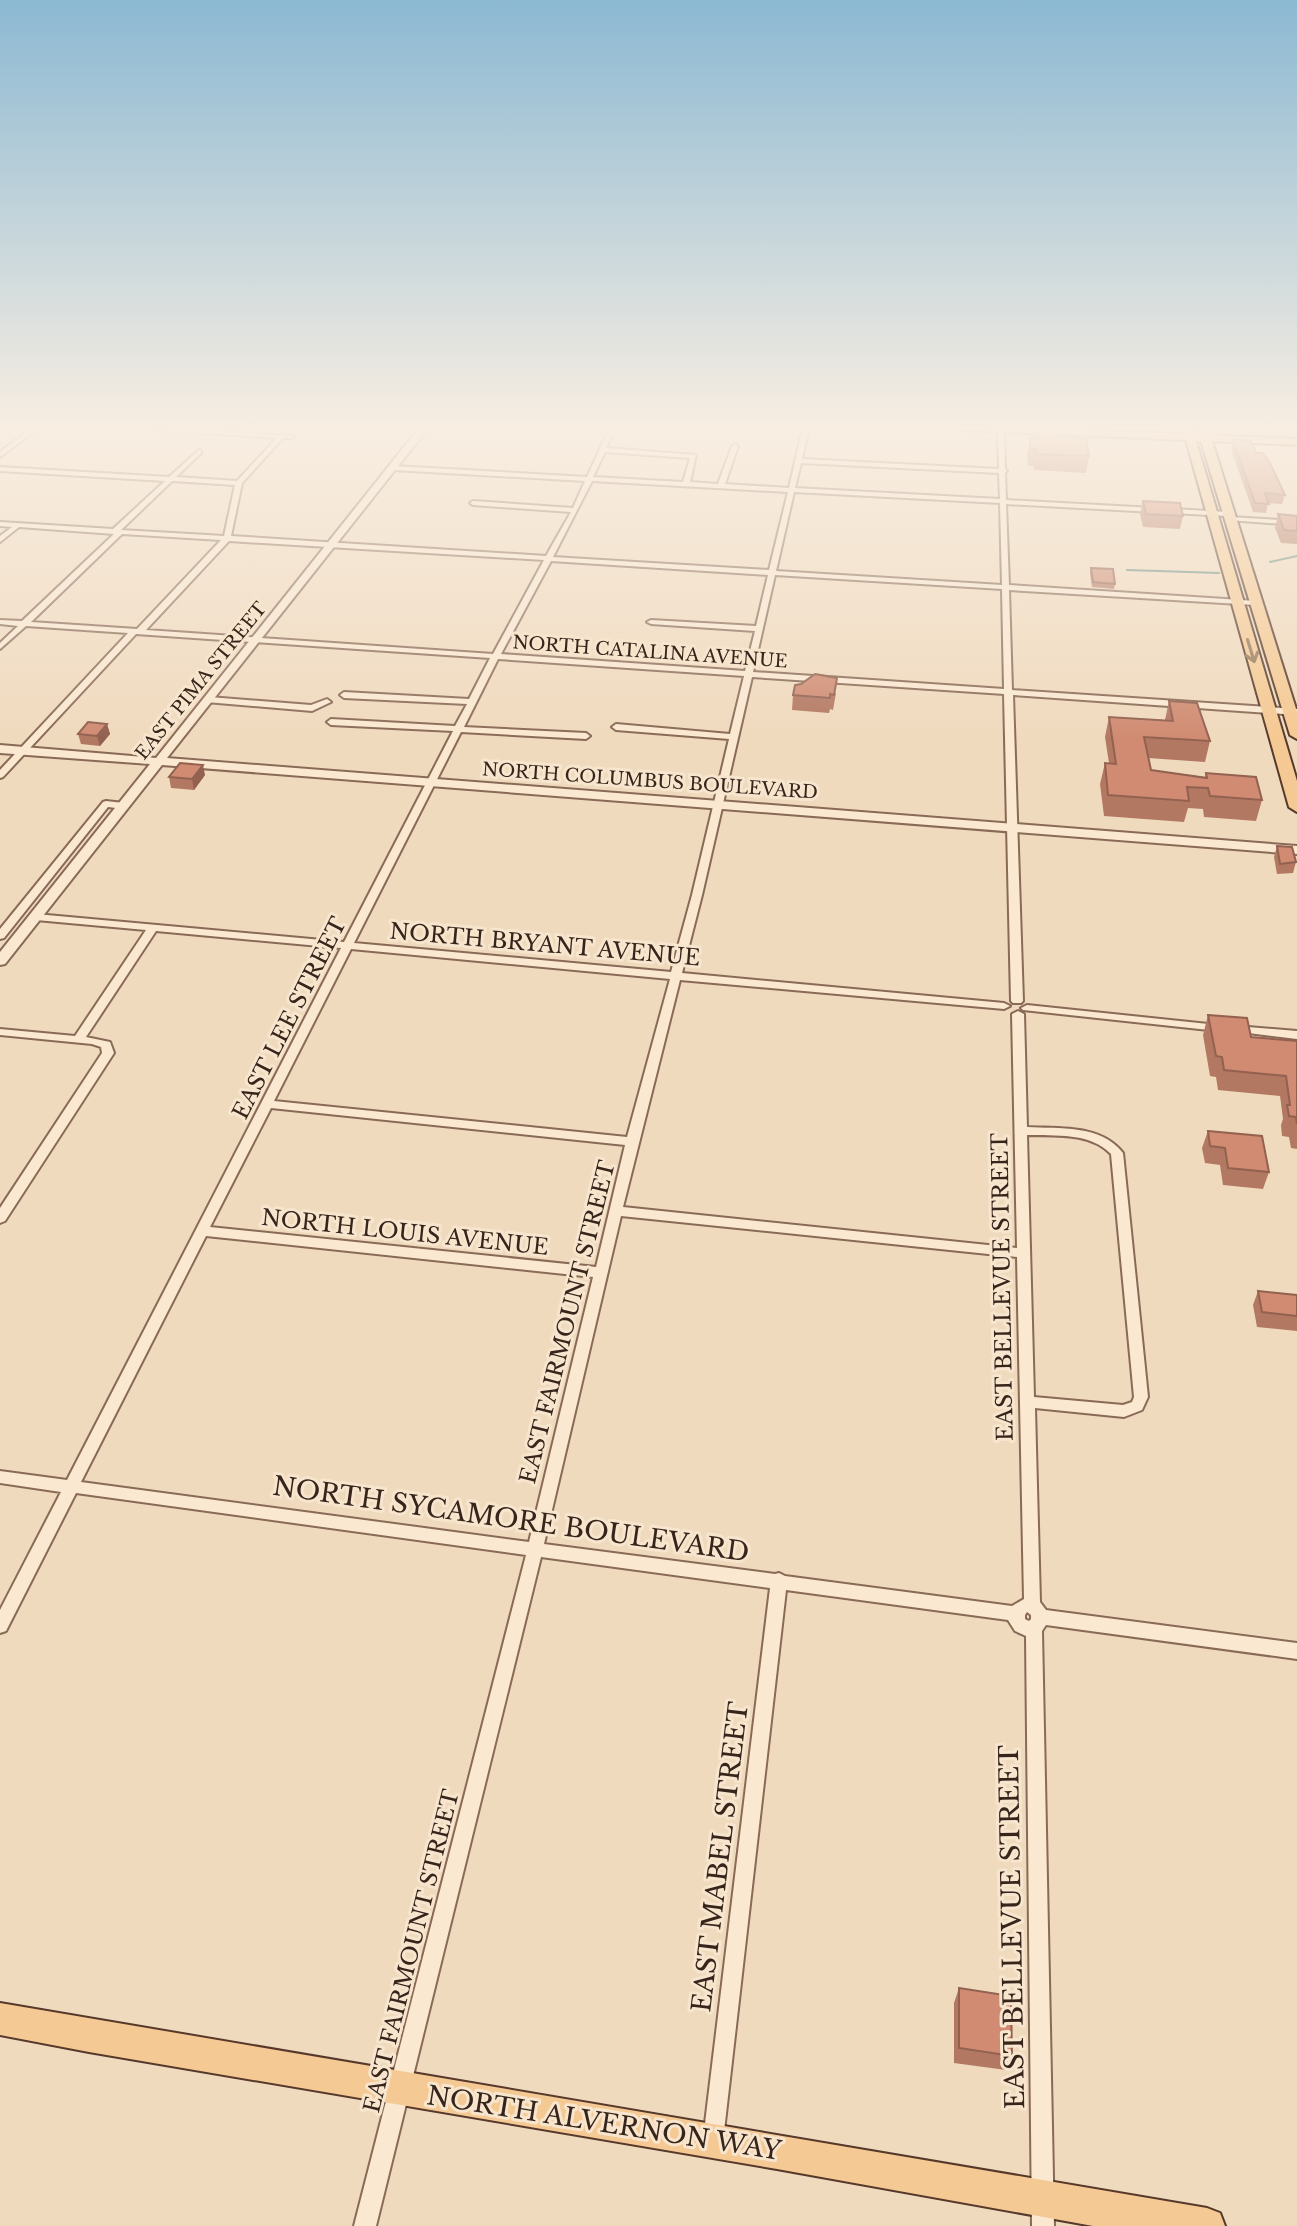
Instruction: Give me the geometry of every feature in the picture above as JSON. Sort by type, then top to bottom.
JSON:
[{"type":"main road","points":[[1216,531],[1269,710],[1293,777],[1297,807]]},
{"type":"main road","points":[[1234,531],[1293,712],[1297,735]]},
{"type":"main road","name":"NORTH ALVERNON WAY","points":[[0,2019],[399,2090],[713,2140],[1042,2213],[1207,2226]]},
{"type":"street","points":[[101,531],[1256,603]]},
{"type":"street","points":[[0,775],[227,538],[229,531]]},
{"type":"street","name":"EAST PIMA STREET","points":[[0,961],[344,531]]},
{"type":"street","name":"EAST LEE STREET","points":[[0,1626],[495,657],[563,531]]},
{"type":"street","name":"EAST FAIRMOUNT STREET","points":[[365,2226],[535,1550],[783,531]]},
{"type":"street","name":"EAST BELLEVUE STREET","points":[[1005,531],[1036,1617],[1042,2213]]},
{"type":"street","points":[[0,647],[117,532]]},
{"type":"street","name":"NORTH CATALINA AVENUE","points":[[0,622],[1293,712]]},
{"type":"street","points":[[651,622],[760,629]]},
{"type":"street","points":[[344,695],[473,702]]},
{"type":"street","points":[[209,700],[312,708],[327,702]]},
{"type":"street","points":[[331,722],[586,736]]},
{"type":"street","points":[[616,727],[734,737]]},
{"type":"street","name":"NORTH COLUMBUS BOULEVARD","points":[[0,749],[1297,850]]},
{"type":"street","name":"EAST PIMA STREET","points":[[0,936],[106,804],[124,806]]},
{"type":"street","name":"NORTH BRYANT AVENUE","points":[[36,917],[1004,1006],[1008,1001],[1021,1008]]},
{"type":"street","points":[[78,1040],[153,928]]},
{"type":"street","points":[[1021,1008],[1297,1035]]},
{"type":"street","points":[[0,1032],[101,1043],[107,1047],[104,1059],[0,1218]]},
{"type":"street","points":[[267,1104],[632,1142]]},
{"type":"street","points":[[1022,1131],[1091,1137],[1108,1143],[1117,1153],[1141,1397],[1137,1406],[1124,1411],[1029,1402]]},
{"type":"street","points":[[618,1211],[1024,1253]]},
{"type":"street","name":"NORTH LOUIS AVENUE","points":[[204,1231],[602,1273]]},
{"type":"street","name":"NORTH SYCAMORE BOULEVARD","points":[[0,1477],[1016,1614],[1021,1607],[1036,1617]]},
{"type":"street","name":"EAST MABEL STREET","points":[[713,2140],[779,1580]]},
{"type":"street","points":[[1036,1617],[1297,1651]]},
{"type":"building","points":[[1091,568],[1113,569],[1115,584],[1093,582]]},
{"type":"building","points":[[815,674],[837,678],[834,695],[830,694],[830,698],[793,695],[795,685]]},
{"type":"building","points":[[1169,701],[1197,703],[1210,741],[1144,737],[1151,770],[1207,778],[1206,773],[1256,777],[1262,800],[1210,796],[1208,788],[1187,787],[1189,801],[1108,795],[1105,763],[1116,764],[1109,717],[1173,721]]},
{"type":"building","points":[[88,722],[107,724],[97,736],[78,734]]},
{"type":"building","points":[[180,763],[203,765],[192,779],[169,777]]},
{"type":"building","points":[[1277,846],[1292,847],[1296,862],[1280,864]]},
{"type":"building","points":[[1208,1015],[1247,1018],[1251,1037],[1297,1041],[1297,1124],[1296,1117],[1289,1116],[1286,1076],[1224,1070],[1222,1057],[1216,1056]]},
{"type":"building","points":[[1208,1131],[1262,1136],[1269,1172],[1228,1168],[1225,1148],[1210,1146]]},
{"type":"building","points":[[1258,1291],[1297,1295],[1297,1316],[1262,1312]]},
{"type":"building","points":[[959,1988],[1011,1996],[1012,2056],[959,2048]]},
{"type":"waterway","points":[[1270,562],[1297,556]]},
{"type":"waterway","points":[[1127,570],[1219,573]]}]
